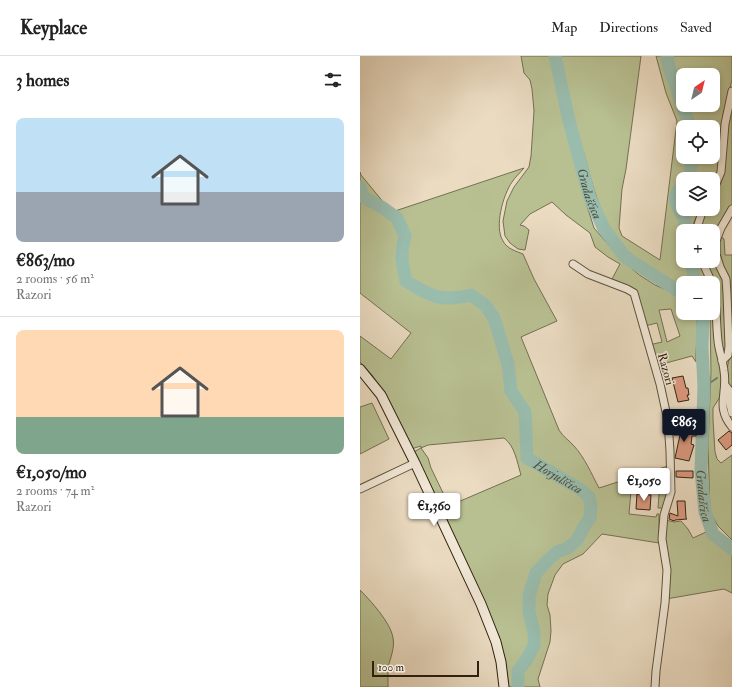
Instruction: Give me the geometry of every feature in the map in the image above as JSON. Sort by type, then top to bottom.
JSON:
[{"type":"street","points":[[720,174],[725,124],[732,91]]},
{"type":"street","points":[[722,361],[728,355],[729,346],[727,294],[726,280],[716,254],[716,240],[732,208]]},
{"type":"street","name":"Razori","points":[[573,264],[588,274],[634,293],[660,384],[668,421],[671,492],[664,515],[662,539],[667,570],[665,603],[655,687]]},
{"type":"street","points":[[717,320],[718,342],[725,372],[722,407],[725,418],[732,427]]},
{"type":"street","points":[[360,369],[381,395],[415,463],[481,604],[496,642],[501,662],[504,687]]},
{"type":"street","points":[[724,385],[729,390],[729,400],[732,413]]},
{"type":"street","points":[[360,489],[415,463]]},
{"type":"green space","points":[[521,56],[550,56],[582,190],[594,228],[618,256],[638,274],[676,296],[676,320],[696,320],[696,362],[692,356],[655,366],[649,345],[662,342],[657,323],[645,326],[637,293],[631,287],[612,279],[620,264],[595,247],[590,233],[566,215],[552,202],[530,214],[520,225],[529,230],[525,250],[518,249],[510,243],[505,236],[503,221],[507,201],[514,187],[529,167],[531,156],[534,111],[530,80],[524,73]],"holes":[[[671,309],[680,336],[667,342],[659,310]]]},
{"type":"green space","points":[[560,56],[641,56],[622,189],[619,228],[622,236],[660,260],[676,129],[676,164],[720,164],[720,120],[677,120],[666,93],[656,56],[732,56],[732,80],[726,103],[720,168],[718,172],[676,172],[676,216],[697,216],[694,224],[676,224],[676,268],[702,268],[705,276],[676,276],[676,284],[636,258],[623,246],[608,225],[598,202],[567,104]]},
{"type":"green space","points":[[732,98],[732,205],[720,225],[720,224],[699,224],[703,216],[720,216],[720,174]]},
{"type":"green space","points":[[524,168],[513,180],[506,195],[501,211],[499,228],[500,235],[505,244],[523,254],[534,279],[557,321],[521,337],[559,430],[562,435],[574,446],[588,466],[599,488],[668,466],[667,493],[662,508],[658,508],[660,481],[632,479],[629,514],[656,517],[657,514],[659,514],[659,543],[602,534],[583,554],[563,564],[555,575],[548,594],[547,605],[550,615],[551,631],[550,642],[538,679],[540,687],[507,687],[499,636],[412,453],[421,448],[421,446],[411,449],[381,388],[360,362],[360,336],[391,359],[411,333],[360,293],[360,172],[384,203],[395,211]],"holes":[[[504,438],[511,445],[521,475],[451,505],[447,497],[445,497],[431,468],[428,458],[421,448],[428,445]]]},
{"type":"green space","points":[[720,236],[724,239],[725,255],[732,255],[732,408],[727,374],[731,357],[728,281],[720,261]]},
{"type":"green space","points":[[706,268],[720,268],[723,281],[726,352],[721,343],[718,320],[720,320],[720,276],[708,276]]},
{"type":"green space","points":[[710,320],[714,320],[722,378],[720,397],[713,408],[715,452],[717,459],[721,463],[732,455],[732,540],[718,526],[710,512],[708,445],[711,372]]},
{"type":"green space","points":[[372,403],[389,439],[360,454],[360,407]]},
{"type":"green space","points":[[666,520],[674,522],[681,521],[693,538],[706,532],[709,538],[732,554],[732,593],[724,589],[666,599],[664,547]]},
{"type":"green space","points":[[360,590],[380,612],[393,638],[392,653],[388,668],[388,687],[360,687]]},
{"type":"building","points":[[683,376],[686,388],[688,388],[689,395],[687,395],[689,400],[678,402],[672,378]]},
{"type":"building","points":[[673,425],[682,425],[682,430],[697,433],[696,436],[692,436],[691,444],[694,445],[689,461],[675,458],[680,435],[674,435]]},
{"type":"building","points":[[729,431],[732,433],[732,445],[726,450],[718,440]]},
{"type":"building","points":[[676,471],[693,471],[693,478],[676,477]]},
{"type":"building","points":[[637,494],[651,495],[650,510],[636,509]]},
{"type":"building","points":[[677,501],[685,501],[687,519],[674,521],[669,519],[670,513],[678,516]]},
{"type":"waterway","name":"Gradaščica","points":[[555,56],[569,121],[590,198],[604,229],[625,257],[676,290]]},
{"type":"waterway","points":[[667,56],[669,67],[688,120]]},
{"type":"waterway","points":[[690,172],[692,164]]},
{"type":"waterway","name":"Horjulščica","points":[[360,187],[363,197],[397,218],[405,236],[402,248],[402,258],[406,281],[437,297],[452,298],[471,295],[485,305],[494,318],[508,364],[511,391],[525,412],[527,458],[580,489],[589,497],[591,506],[590,518],[577,540],[568,548],[557,552],[536,573],[529,596],[529,612],[534,632],[534,645],[527,659],[518,671],[518,687]]},
{"type":"waterway","points":[[676,195],[676,202]]},
{"type":"waterway","points":[[683,216],[685,224]]},
{"type":"waterway","points":[[692,268],[693,276]]},
{"type":"waterway","name":"Gradaščica","points":[[703,320],[702,347],[704,387],[701,471],[705,512],[713,534],[732,549]]},
{"type":"waterway","points":[[704,387],[717,378]]}]
